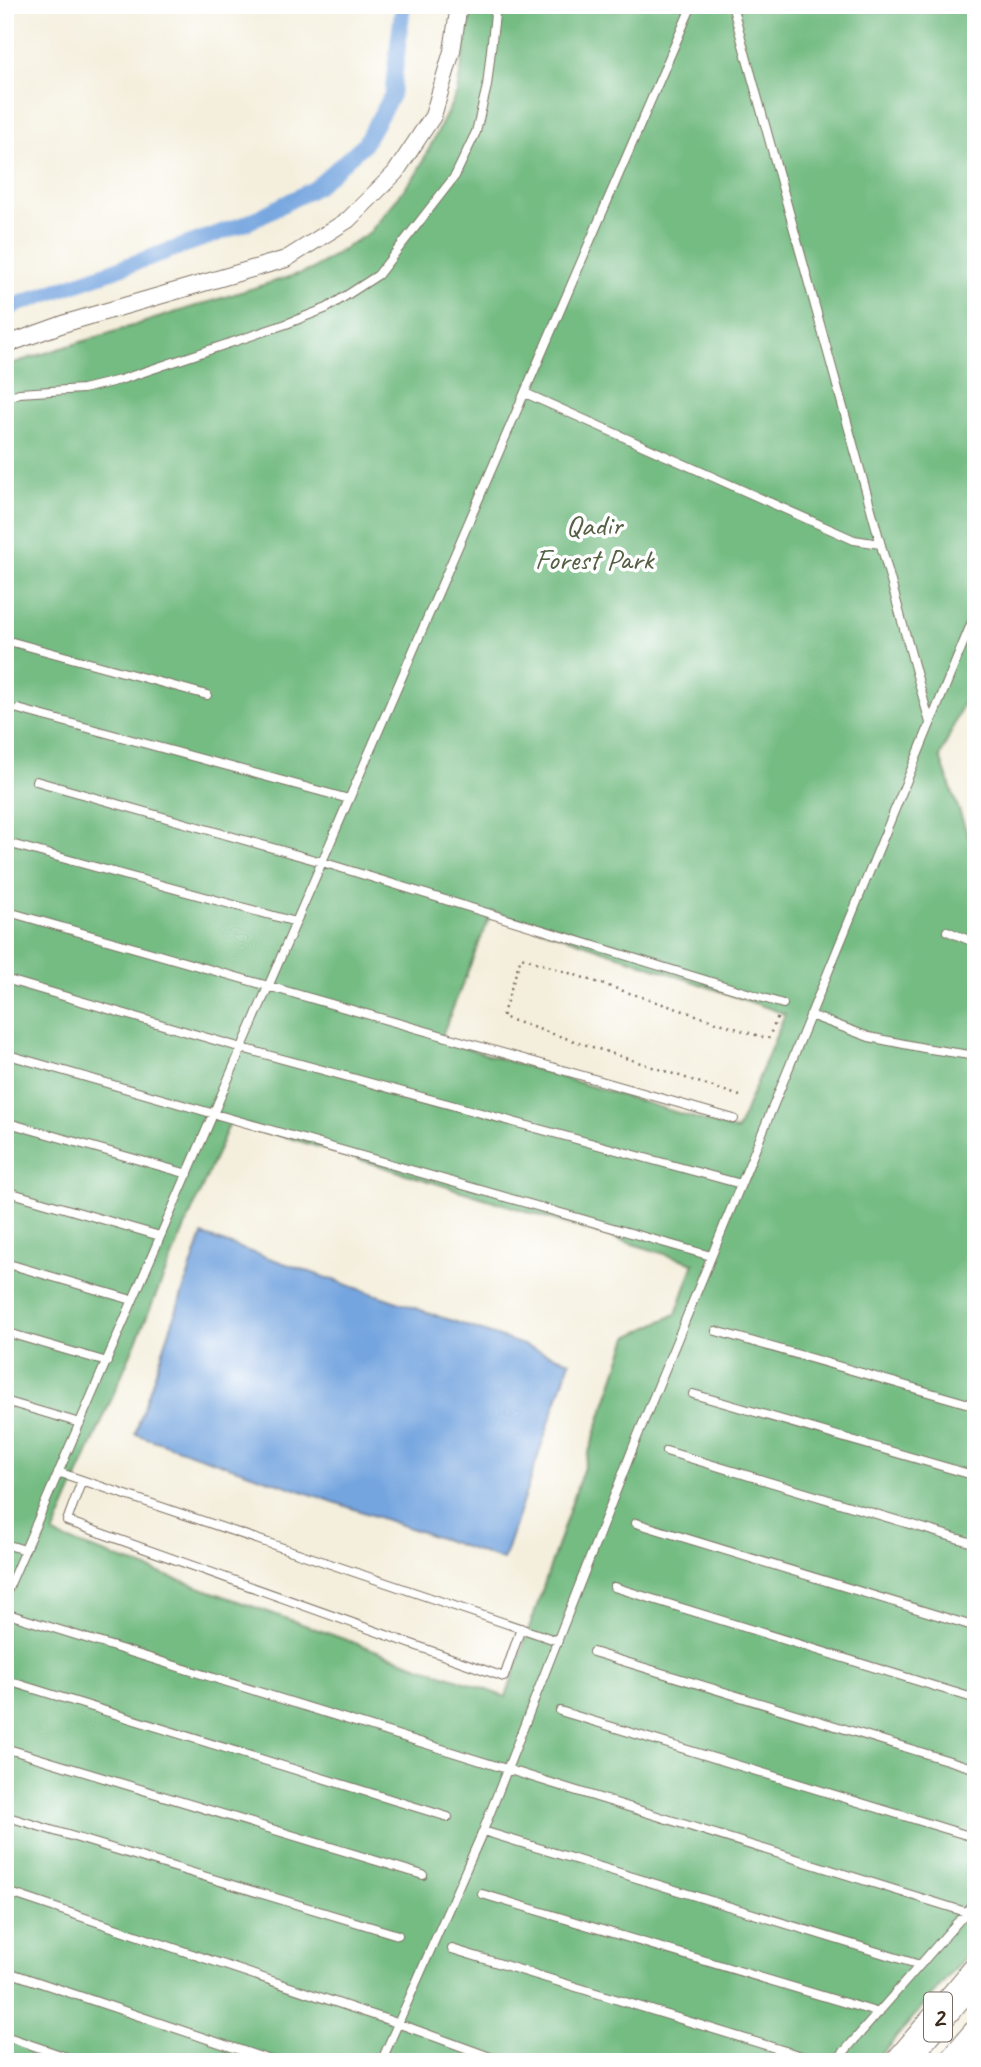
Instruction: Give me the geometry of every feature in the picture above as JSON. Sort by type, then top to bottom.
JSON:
[{"type":"highway","name":"2","points":[[901,2062],[976,1973]]},
{"type":"highway","name":"2","points":[[954,2062],[976,2036]]},
{"type":"street","points":[[5,345],[66,323],[285,259],[348,220],[395,173],[433,116],[452,51],[459,5]]},
{"type":"lane","points":[[5,399],[19,393],[83,389],[132,376],[327,308],[378,275],[455,176],[476,132],[487,86],[496,5]]},
{"type":"lane","points":[[5,1596],[692,5]]},
{"type":"lane","points":[[732,5],[930,723]]},
{"type":"lane","points":[[525,393],[854,540],[880,544]]},
{"type":"lane","points":[[381,2062],[509,1768],[636,1440],[976,612]]},
{"type":"lane","points":[[5,640],[207,695]]},
{"type":"lane","points":[[19,709],[349,799]]},
{"type":"lane","points":[[36,780],[322,862],[783,1004]]},
{"type":"lane","points":[[11,844],[296,922]]},
{"type":"lane","points":[[5,911],[734,1119]]},
{"type":"lane","points":[[947,931],[976,943]]},
{"type":"lane","points":[[5,979],[242,1048],[741,1184]]},
{"type":"lane","points":[[810,1016],[869,1037],[976,1056]]},
{"type":"lane","points":[[5,1054],[711,1256]]},
{"type":"lane","points":[[5,1122],[188,1174]]},
{"type":"lane","points":[[5,1191],[160,1236]]},
{"type":"lane","points":[[5,1263],[132,1300]]},
{"type":"lane","points":[[716,1331],[976,1406]]},
{"type":"lane","points":[[5,1332],[107,1362]]},
{"type":"lane","points":[[693,1394],[976,1476]]},
{"type":"lane","points":[[5,1401],[80,1423]]},
{"type":"lane","points":[[666,1451],[976,1544]]},
{"type":"lane","points":[[58,1472],[558,1641]]},
{"type":"lane","points":[[82,1480],[67,1521],[504,1677],[521,1628]]},
{"type":"lane","points":[[636,1523],[976,1627]]},
{"type":"lane","points":[[5,1544],[25,1550]]},
{"type":"lane","points":[[614,1587],[976,1699]]},
{"type":"lane","points":[[5,1613],[966,1912]]},
{"type":"lane","points":[[593,1652],[976,1769]]},
{"type":"lane","points":[[5,1680],[448,1817]]},
{"type":"lane","points":[[560,1711],[976,1838]]},
{"type":"lane","points":[[5,1748],[423,1875]]},
{"type":"lane","points":[[5,1816],[398,1935]]},
{"type":"lane","points":[[483,1831],[920,1965]]},
{"type":"lane","points":[[5,1891],[397,2023],[504,2062]]},
{"type":"lane","points":[[482,1894],[879,2013]]},
{"type":"lane","points":[[835,2062],[976,1901]]},
{"type":"lane","points":[[452,1950],[821,2062]]},
{"type":"lane","points":[[5,1971],[276,2062]]},
{"type":"lane","points":[[5,2036],[81,2062]]},
{"type":"path","points":[[740,1097],[502,1017],[522,957],[768,1039],[783,1004]]},
{"type":"green space","name":"Qadir Forest Park","points":[[472,5],[976,5],[976,673],[940,757],[976,858],[976,1944],[875,2062],[5,2062],[5,368],[311,270],[370,232],[417,173],[457,93]],"holes":[[[492,911],[785,1014],[737,1131],[440,1040]],[[231,1120],[694,1263],[676,1314],[628,1337],[506,1697],[53,1535]]]},
{"type":"water","points":[[202,1235],[570,1361],[503,1560],[135,1434]]},
{"type":"waterway","points":[[5,309],[247,223],[315,188],[364,144],[392,95],[403,5]]}]
